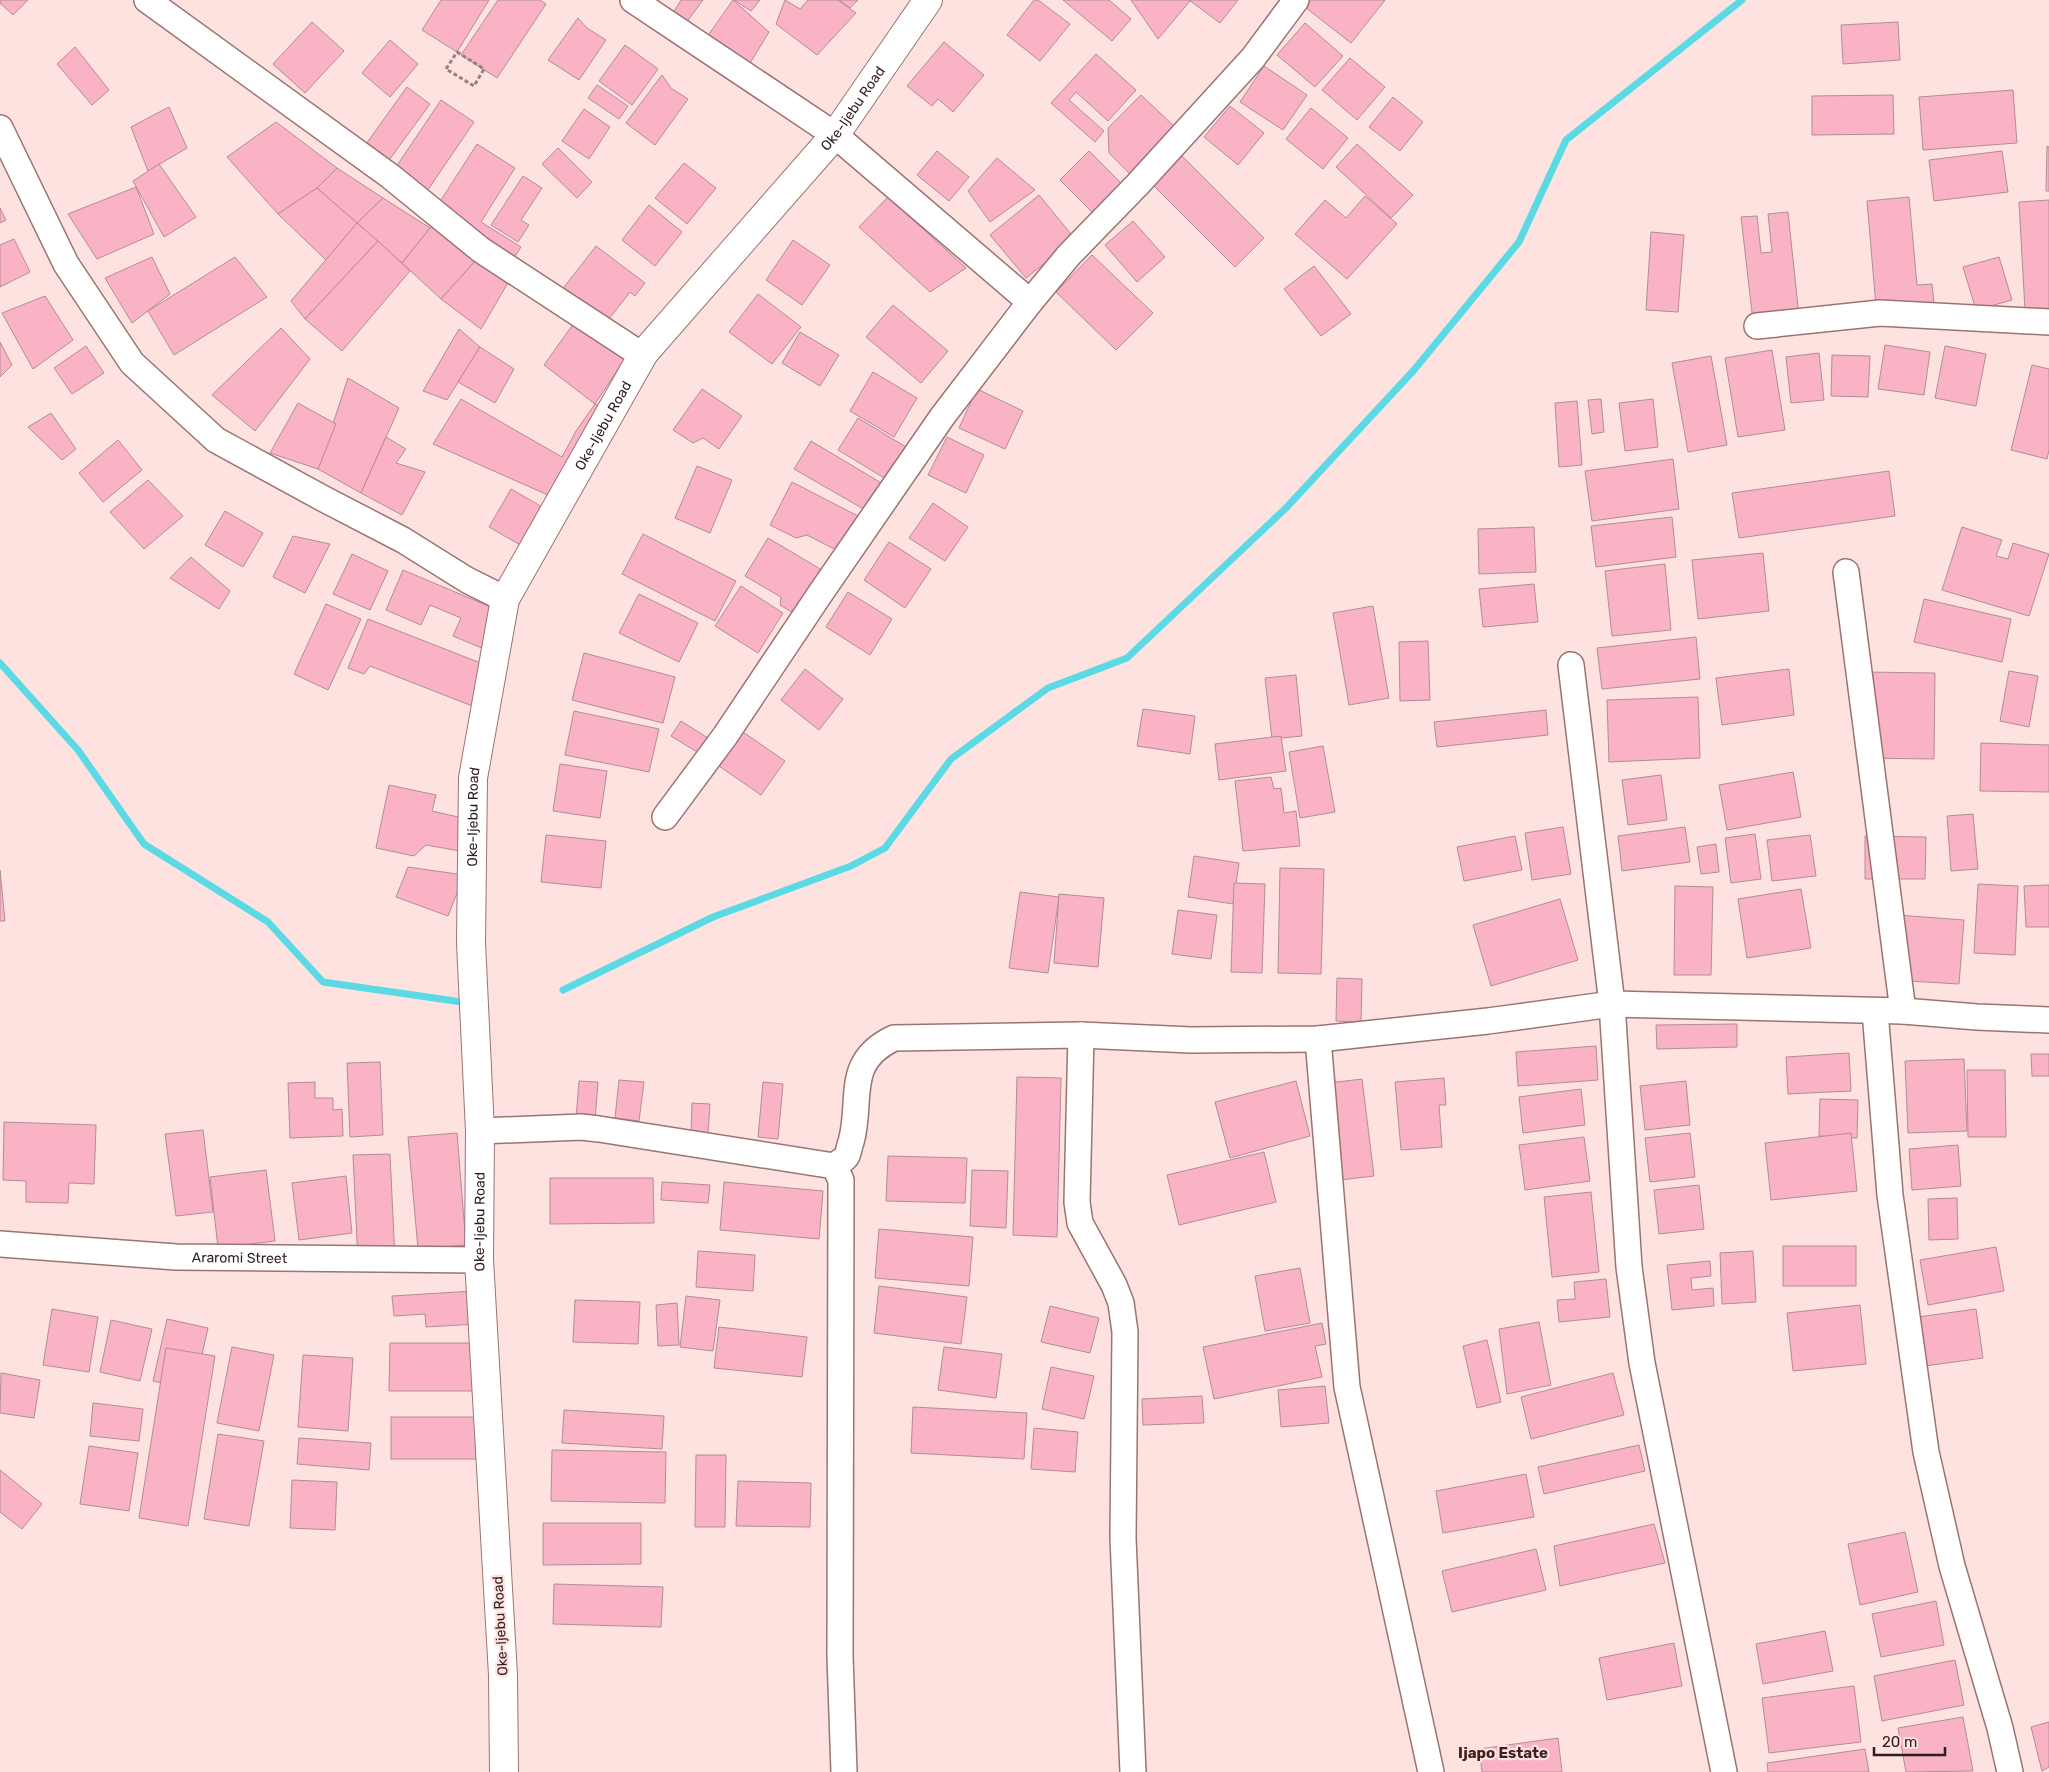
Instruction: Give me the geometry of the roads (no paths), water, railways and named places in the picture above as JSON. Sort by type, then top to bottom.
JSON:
[{"type":"main road","name":"Oke-Ijebu Road","points":[[504,1772],[503,1675],[479,1260],[480,1131],[472,943],[473,778],[505,599],[644,352],[835,135],[928,0]]},
{"type":"street","points":[[146,0],[390,176],[481,250],[634,350],[644,352]]},
{"type":"street","points":[[633,0],[835,135],[1030,302]]},
{"type":"street","points":[[665,817],[725,736],[822,591],[942,418],[1030,302],[1069,255],[1138,184],[1252,58],[1296,0]]},
{"type":"street","points":[[0,128],[66,264],[132,363],[216,440],[403,540],[467,580],[505,599]]},
{"type":"street","points":[[1757,326],[1880,313],[2049,322]]},
{"type":"street","points":[[1846,572],[1903,1011]]},
{"type":"street","points":[[1571,665],[1612,1004],[1628,1268],[1642,1363],[1724,1772]]},
{"type":"street","points":[[480,1131],[600,1129],[834,1166],[846,1157],[854,1130],[857,1082],[868,1056],[881,1044],[894,1038],[1081,1035],[1191,1040],[1318,1039],[1488,1021],[1612,1004],[1903,1011],[2049,1020]]},
{"type":"street","points":[[1875,1010],[1890,1195],[1926,1452],[1952,1566],[2000,1728],[2010,1772]]},
{"type":"street","points":[[1081,1035],[1077,1202],[1080,1223],[1114,1286],[1121,1303],[1125,1332],[1123,1538],[1133,1772]]},
{"type":"street","points":[[1318,1039],[1347,1387],[1431,1772]]},
{"type":"street","points":[[834,1166],[841,1180],[840,1656],[844,1772]]},
{"type":"street","name":"Araromi Street","points":[[0,1244],[176,1257],[479,1260]]},
{"type":"waterway","points":[[563,990],[713,917],[851,866],[885,848],[951,759],[1048,688],[1127,658],[1286,508],[1414,370],[1519,242],[1566,140],[1742,0]]},
{"type":"waterway","points":[[0,663],[78,750],[144,844],[268,922],[323,982],[469,1003]]},
{"type":"district","name":"Ijapo Estate","points":[[1503,1753]]}]
